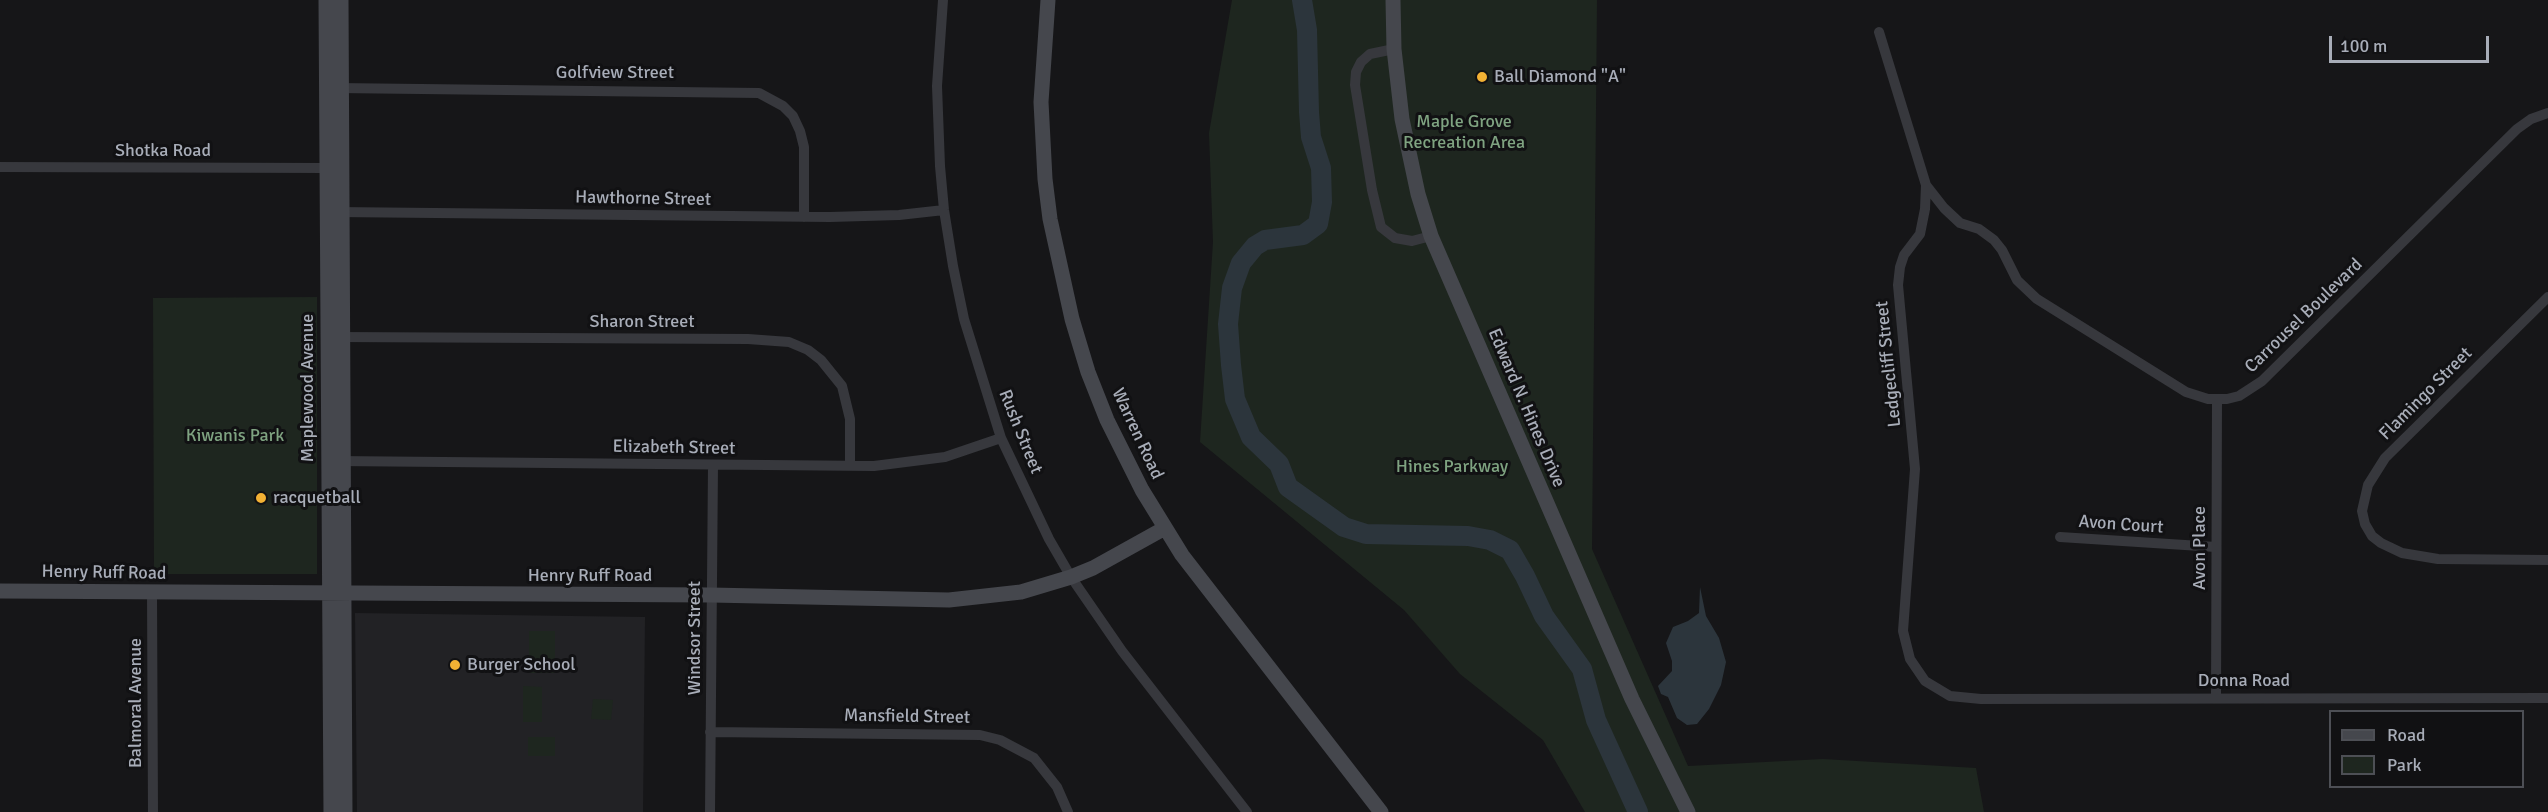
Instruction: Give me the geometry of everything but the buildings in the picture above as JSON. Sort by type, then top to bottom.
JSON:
[{"type":"street","name":"Maplewood Avenue","points":[[326,0],[334,88],[337,677],[331,812]]},
{"type":"street","name":"Maplewood Avenue","points":[[334,212],[326,168],[340,0]]},
{"type":"street","name":"Rush Street","points":[[943,0],[936,86],[938,147],[944,210],[964,320],[1001,438],[1044,529],[1071,577],[1122,651],[1243,810]]},
{"type":"street","name":"Warren Road","points":[[1048,0],[1042,71],[1042,138],[1047,191],[1058,259],[1075,328],[1094,388],[1127,462],[1165,528],[1208,590],[1381,812]]},
{"type":"street","name":"Edward N. Hines Drive","points":[[1393,0],[1394,49],[1401,119],[1418,194],[1431,236],[1632,699],[1688,812]]},
{"type":"street","name":"Ledgecliff Street","points":[[1879,32],[1926,185],[1925,209],[1920,234],[1904,255],[1898,273],[1915,469],[1903,631],[1907,651],[1914,667],[1925,681],[1941,692]]},
{"type":"street","points":[[1394,49],[1370,54],[1361,62],[1356,72],[1355,85],[1372,190],[1381,227],[1395,238],[1412,241],[1431,236]]},
{"type":"street","name":"Golfview Street","points":[[334,88],[759,93],[783,106],[793,116],[800,131],[804,147],[804,217]]},
{"type":"street","name":"Carrousel Boulevard","points":[[2217,400],[2239,396],[2262,381],[2517,129],[2531,119],[2548,114]]},
{"type":"street","name":"Shotka Road","points":[[0,167],[326,168]]},
{"type":"street","points":[[1926,185],[1944,208],[1960,223],[1979,229],[1994,240],[2002,250],[2017,280],[2037,299],[2186,392],[2217,400]]},
{"type":"street","name":"Hawthorne Street","points":[[334,212],[804,217],[899,215],[944,210]]},
{"type":"street","name":"Flamingo Street","points":[[2548,297],[2385,458],[2374,472],[2363,502],[2362,518],[2368,531],[2381,543],[2402,553],[2418,557],[2548,560]]},
{"type":"street","name":"Sharon Street","points":[[335,337],[736,339],[789,342],[808,350],[821,360],[842,386],[850,419],[850,466]]},
{"type":"street","name":"Avon Place","points":[[2216,698],[2217,400]]},
{"type":"street","name":"Elizabeth Street","points":[[336,461],[892,465],[927,461],[963,453],[1001,438]]},
{"type":"street","name":"Windsor Street","points":[[710,812],[713,465]]},
{"type":"street","name":"Henry Ruff Road","points":[[0,591],[949,600],[1021,592],[1071,577],[1093,568],[1165,528]]},
{"type":"street","name":"Avon Court","points":[[2060,537],[2216,547]]},
{"type":"street","name":"Balmoral Avenue","points":[[152,593],[153,812]]},
{"type":"street","name":"Maplewood Avenue","points":[[337,677],[345,812]]},
{"type":"street","name":"Donna Road","points":[[1941,692],[1957,698],[1981,699],[2548,698]]},
{"type":"street","name":"Mansfield Street","points":[[710,732],[980,735],[1000,740],[1034,759],[1057,787],[1068,812]]},
{"type":"shaded area","points":[[1700,587],[1706,616],[1719,638],[1726,662],[1721,685],[1709,709],[1697,724],[1687,725],[1677,718],[1668,697],[1661,694],[1658,686],[1672,671],[1672,661],[1666,643],[1673,627],[1688,621],[1699,613]]},
{"type":"shaded area","points":[[355,613],[645,617],[643,812],[357,812]]},
{"type":"green space","name":"Hines Parkway","points":[[1232,0],[1597,0],[1592,549],[1688,766],[1823,759],[1976,768],[1984,812],[1585,812],[1543,740],[1460,674],[1404,610],[1200,442],[1213,242],[1209,133]]},
{"type":"green space","name":"Kiwanis Park","points":[[317,297],[317,574],[154,574],[153,298]]},
{"type":"green space","points":[[529,631],[555,631],[555,673],[529,673]]},
{"type":"green space","points":[[523,686],[542,687],[542,722],[523,722]]},
{"type":"green space","points":[[593,699],[613,700],[611,720],[591,719]]},
{"type":"green space","points":[[528,737],[555,737],[555,756],[528,756]]},
{"type":"waterway","points":[[1302,0],[1307,30],[1311,137],[1321,168],[1322,202],[1318,224],[1303,235],[1265,240],[1255,246],[1241,263],[1232,288],[1228,324],[1235,399],[1251,437],[1279,464],[1288,487],[1344,527],[1366,534],[1468,536],[1490,540],[1510,550],[1544,616],[1582,669],[1596,720],[1638,812]]},
{"type":"place","name":"Ball Diamond \"A\"","points":[[1482,77]]},
{"type":"place","name":"racquetball","points":[[261,498]]},
{"type":"place","name":"Burger School","points":[[455,665]]},
{"type":"park label","name":"Maple Grove Recreation Area","points":[[1464,132]]}]
